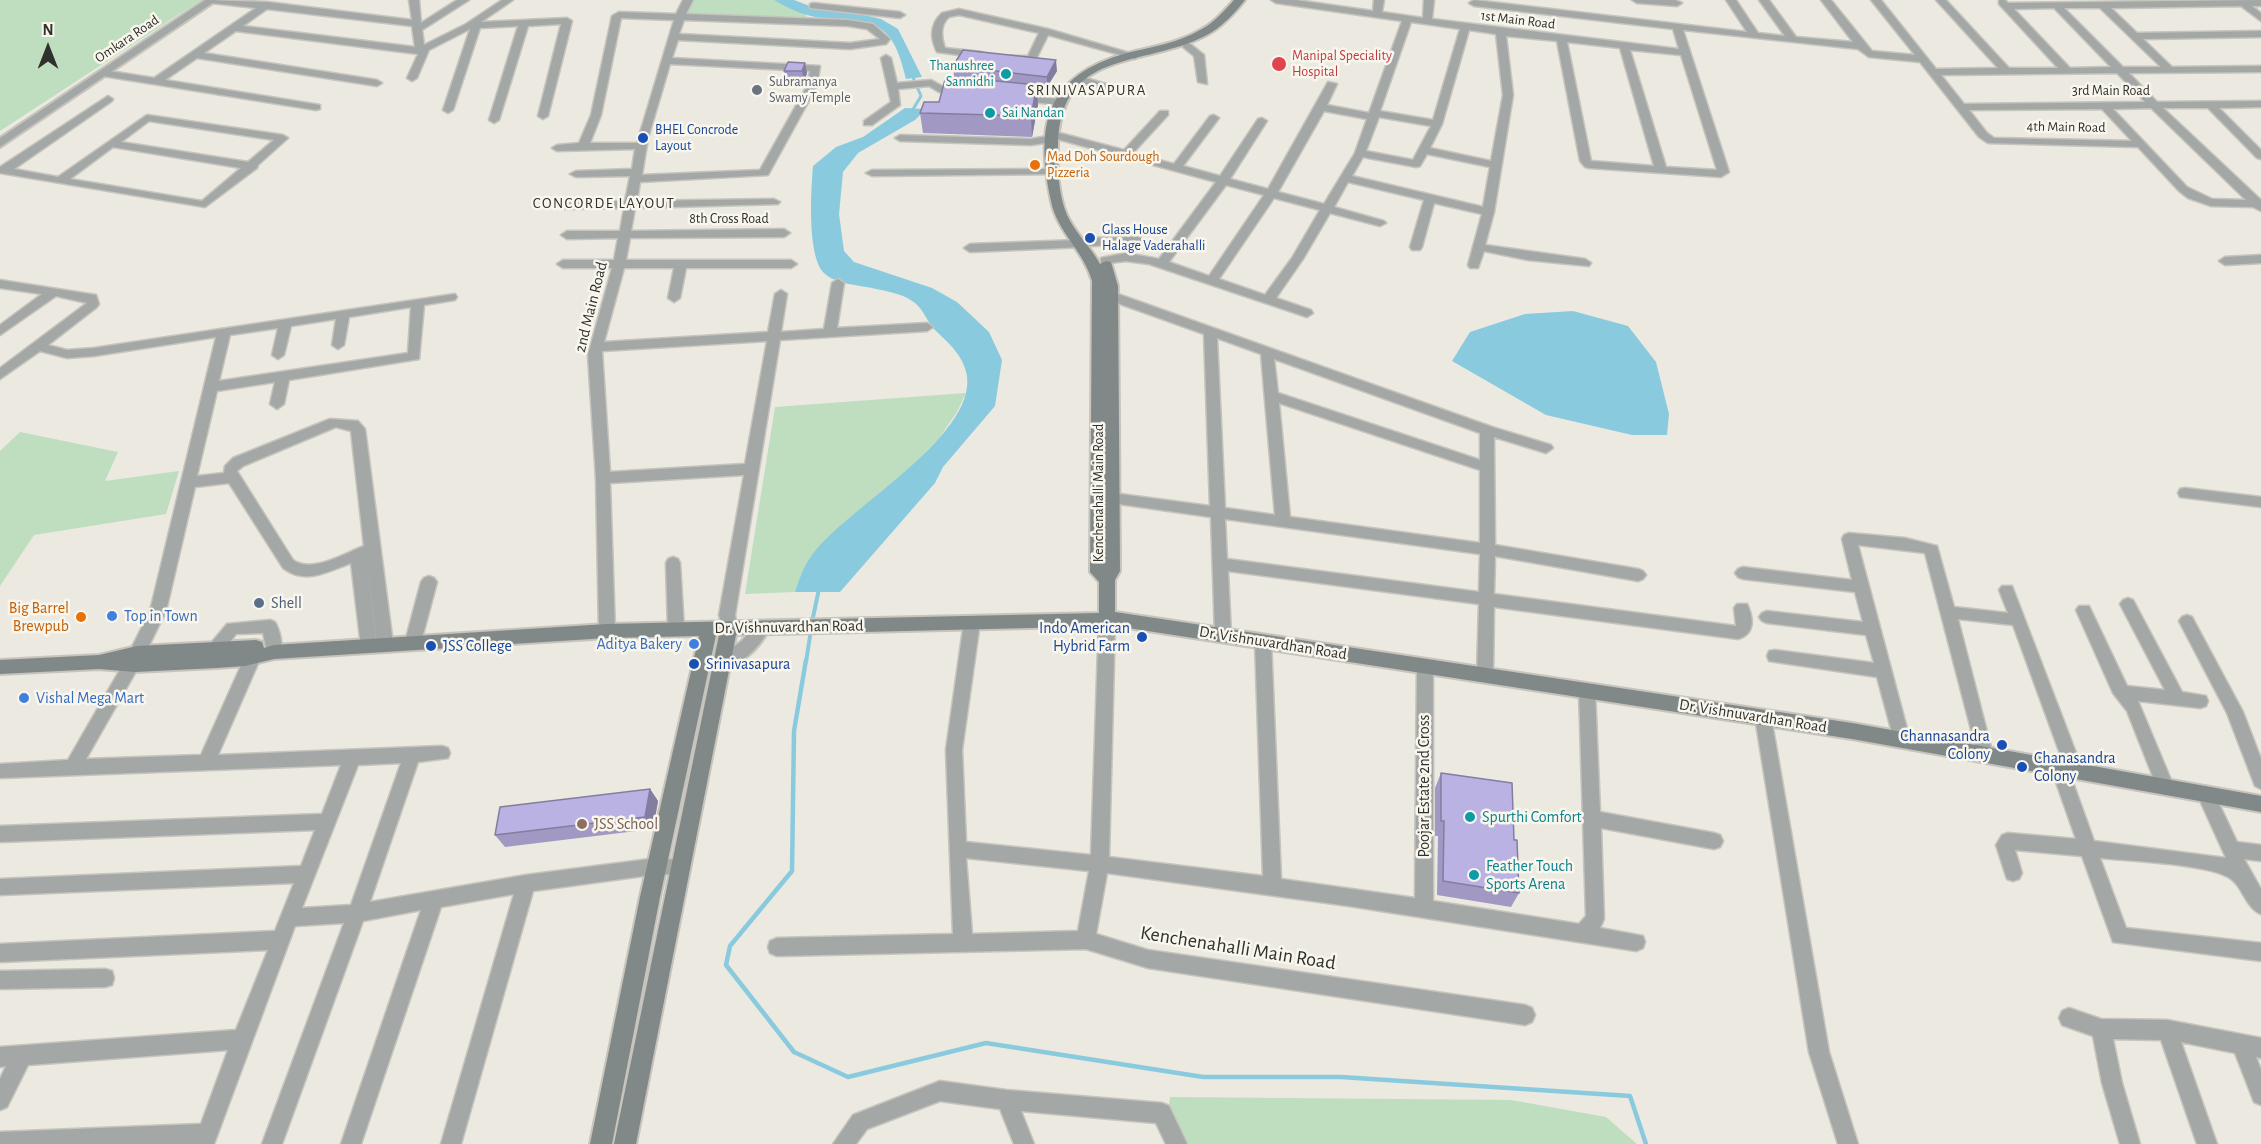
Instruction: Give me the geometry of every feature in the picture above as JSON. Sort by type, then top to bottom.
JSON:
[{"type":"main road","name":"Kenchenahalli Main Road","points":[[1240,0],[1220,20],[1201,34],[1096,68],[1080,76],[1070,85],[1059,102],[1056,137],[1053,172],[1057,205],[1066,228],[1085,243],[1105,261],[1109,274],[1105,295],[1098,572],[1107,580],[1112,571],[1112,498],[1105,295],[1094,263],[1085,243],[1077,225],[1068,203],[1062,155],[1056,137],[1068,105],[1086,81],[1110,69],[1186,45],[1218,32],[1250,0]]},
{"type":"main road","points":[[1107,580],[1107,619]]},
{"type":"main road","name":"Dr. Vishnuvardhan Road","points":[[0,667],[722,625],[786,628],[1107,619],[1763,717],[2261,804]]},
{"type":"main road","points":[[626,1144],[723,658],[722,625]]},
{"type":"main road","points":[[601,1144],[658,866],[722,625]]},
{"type":"main road","name":"Dr. Vishnuvardhan Road","points":[[134,660],[214,649],[254,653]]},
{"type":"street","points":[[211,0],[417,27],[464,0]]},
{"type":"street","name":"Omkara Road","points":[[0,143],[211,0]]},
{"type":"street","points":[[157,81],[274,0]]},
{"type":"street","points":[[412,78],[423,50],[413,0]]},
{"type":"street","points":[[234,28],[423,50],[473,26],[508,0]]},
{"type":"street","name":"2nd Main Road","points":[[607,631],[603,478],[595,347],[618,265],[642,146],[666,61],[684,5],[688,0]]},
{"type":"street","name":"1st Main Road","points":[[1276,0],[1314,3],[1377,15],[1562,40],[1686,53]]},
{"type":"street","points":[[1377,15],[1379,0]]},
{"type":"street","points":[[1427,22],[1429,0]]},
{"type":"street","points":[[1637,0],[1677,3]]},
{"type":"street","points":[[1731,0],[1755,36]]},
{"type":"street","points":[[1764,0],[1793,40]]},
{"type":"street","points":[[1826,0],[1869,54],[1923,59]]},
{"type":"street","points":[[1876,0],[1961,108]]},
{"type":"street","points":[[1941,0],[2008,73]]},
{"type":"street","points":[[1474,3],[1861,46]]},
{"type":"street","points":[[2003,3],[2068,72]]},
{"type":"street","points":[[2003,3],[2058,7],[2261,3]]},
{"type":"street","points":[[2244,4],[2261,18]]},
{"type":"street","points":[[814,5],[900,15]]},
{"type":"street","points":[[2104,6],[2171,70]]},
{"type":"street","points":[[2058,7],[2155,106],[2260,205]]},
{"type":"street","points":[[583,146],[596,115],[615,18],[620,12],[681,17],[848,23],[870,27],[885,39],[874,45],[850,46],[674,37]]},
{"type":"street","points":[[992,56],[941,50],[938,43],[938,29],[942,15],[946,12],[959,12],[1045,31],[1135,56]]},
{"type":"street","points":[[1268,300],[1297,259],[1360,153],[1407,19]]},
{"type":"street","points":[[473,26],[567,21],[543,116]]},
{"type":"street","points":[[494,120],[524,27],[520,23]]},
{"type":"street","points":[[448,110],[473,26]]},
{"type":"street","points":[[1360,153],[1416,164],[1437,124],[1465,27]]},
{"type":"street","points":[[1562,40],[1586,161],[1589,165],[1721,174],[1723,172],[1677,27]]},
{"type":"street","points":[[1003,58],[1031,59],[1045,31]]},
{"type":"street","points":[[1474,265],[1488,212],[1508,95],[1501,32]]},
{"type":"street","points":[[2136,36],[2261,34]]},
{"type":"street","points":[[1186,45],[1199,55],[1203,82]]},
{"type":"street","points":[[1624,46],[1661,170]]},
{"type":"street","points":[[196,55],[376,83]]},
{"type":"street","points":[[868,123],[896,103],[886,58]]},
{"type":"street","points":[[576,174],[764,173],[812,86],[816,68],[666,61]]},
{"type":"street","points":[[1933,72],[2261,69]]},
{"type":"street","points":[[103,73],[316,106]]},
{"type":"street","points":[[1086,81],[1109,88]]},
{"type":"street","points":[[892,86],[931,82],[939,89],[967,93]]},
{"type":"street","points":[[1211,280],[1272,192],[1322,108],[1332,84]]},
{"type":"street","points":[[1011,97],[1059,102]]},
{"type":"street","points":[[2,170],[108,99]]},
{"type":"street","name":"3rd Main Road","points":[[1961,108],[2261,104]]},
{"type":"street","points":[[2211,105],[2261,156]]},
{"type":"street","points":[[2105,106],[2183,189],[2197,199],[2208,203],[2260,205]]},
{"type":"street","points":[[1322,108],[1437,124]]},
{"type":"street","name":"4th Main Road","points":[[1961,108],[1983,135],[1992,141],[2139,144]]},
{"type":"street","points":[[1126,153],[1164,113]]},
{"type":"street","points":[[2,170],[61,180],[205,204],[253,166],[283,138],[147,118],[61,180]]},
{"type":"street","points":[[1177,167],[1214,118]]},
{"type":"street","points":[[1162,263],[1224,179],[1262,121]]},
{"type":"street","points":[[900,138],[1031,142],[1056,137],[1224,179],[1380,223]]},
{"type":"street","points":[[2242,137],[2261,137]]},
{"type":"street","points":[[112,144],[253,166]]},
{"type":"street","points":[[557,148],[642,146]]},
{"type":"street","points":[[1424,150],[1496,165]]},
{"type":"street","points":[[872,173],[1053,172]]},
{"type":"street","points":[[1345,178],[1488,212]]},
{"type":"street","points":[[1416,247],[1430,198]]},
{"type":"street","points":[[565,206],[774,202]]},
{"type":"street","name":"8th Cross Road","points":[[567,235],[784,234]]},
{"type":"street","points":[[970,248],[1137,241]]},
{"type":"street","points":[[1479,247],[1585,263]]},
{"type":"street","points":[[1105,261],[1126,257],[1162,263],[1307,313]]},
{"type":"street","points":[[2224,261],[2261,259]]},
{"type":"street","points":[[563,264],[791,264]]},
{"type":"street","points":[[674,298],[681,264]]},
{"type":"street","points":[[0,284],[92,298],[93,304],[0,375]]},
{"type":"street","points":[[830,333],[837,284]]},
{"type":"street","points":[[0,331],[52,293]]},
{"type":"street","points":[[722,625],[782,294]]},
{"type":"street","points":[[1105,295],[1487,430],[1546,448]]},
{"type":"street","points":[[38,346],[68,354],[94,352],[451,297]]},
{"type":"street","points":[[211,387],[414,356],[418,302]]},
{"type":"street","points":[[338,345],[343,315]]},
{"type":"street","points":[[278,355],[286,322]]},
{"type":"street","points":[[595,347],[927,327]]},
{"type":"street","points":[[74,767],[134,660],[158,611],[224,332]]},
{"type":"street","points":[[1210,332],[1223,635]]},
{"type":"street","points":[[1267,351],[1283,519]]},
{"type":"street","points":[[277,404],[283,376]]},
{"type":"street","points":[[1271,396],[1487,467]]},
{"type":"street","points":[[372,549],[315,571],[297,571],[288,564],[230,470],[238,462],[335,422],[353,424],[358,429],[372,549],[377,645]]},
{"type":"street","points":[[1485,675],[1488,598],[1485,549],[1487,430]]},
{"type":"street","points":[[603,478],[751,469]]},
{"type":"street","points":[[189,482],[233,477]]},
{"type":"street","points":[[2185,493],[2261,502]]},
{"type":"street","points":[[1112,498],[1283,519],[1638,574]]},
{"type":"street","points":[[1902,740],[1849,539],[1928,547],[1932,550],[1985,755]]},
{"type":"street","points":[[357,555],[377,645]]},
{"type":"street","points":[[673,563],[676,629]]},
{"type":"street","points":[[1221,564],[1738,633],[1744,630],[1743,608]]},
{"type":"street","points":[[1743,573],[1860,587]]},
{"type":"street","points":[[413,642],[429,582]]},
{"type":"street","points":[[2007,590],[2019,620],[2067,769],[2088,848],[2120,936],[2261,952]]},
{"type":"street","points":[[2128,604],[2177,698]]},
{"type":"street","points":[[2084,610],[2122,692],[2134,708],[2165,787]]},
{"type":"street","points":[[1948,612],[2019,620]]},
{"type":"street","points":[[1767,617],[1872,629]]},
{"type":"street","points":[[1086,940],[1100,862],[1107,619]]},
{"type":"street","points":[[2187,621],[2235,712],[2261,781]]},
{"type":"street","points":[[963,943],[954,750],[972,622]]},
{"type":"street","points":[[214,649],[232,628],[270,626],[274,652]]},
{"type":"street","points":[[723,658],[737,654],[749,646],[760,628]]},
{"type":"street","points":[[1263,641],[1272,885]]},
{"type":"street","points":[[205,764],[254,653]]},
{"type":"street","points":[[1775,656],[1883,671]]},
{"type":"street","name":"Poojar Estate 2nd Cross","points":[[1424,907],[1425,666]]},
{"type":"street","points":[[1583,934],[1595,919],[1587,691]]},
{"type":"street","points":[[2122,692],[2200,701]]},
{"type":"street","points":[[1763,717],[1819,1052],[1848,1144]]},
{"type":"street","points":[[0,771],[352,759],[442,753]]},
{"type":"street","points":[[272,1144],[357,914],[412,755]]},
{"type":"street","points":[[0,1142],[206,1139],[280,940],[352,759]]},
{"type":"street","points":[[2206,794],[2243,876],[2261,904]]},
{"type":"street","points":[[1591,818],[1714,841]]},
{"type":"street","points":[[0,834],[328,822]]},
{"type":"street","points":[[2013,873],[2005,845],[2008,841],[2221,864],[2243,876]]},
{"type":"street","points":[[957,849],[1100,862],[1272,885],[1636,942]]},
{"type":"street","points":[[2232,850],[2261,853]]},
{"type":"street","points":[[290,918],[357,914],[526,883],[658,866],[681,867]]},
{"type":"street","points":[[0,887],[308,874]]},
{"type":"street","points":[[451,1144],[526,883]]},
{"type":"street","points":[[351,1144],[434,900]]},
{"type":"street","points":[[0,953],[280,940]]},
{"type":"street","name":"Kenchenahalli Main Road","points":[[777,947],[1086,940],[1148,959],[1525,1015]]},
{"type":"street","points":[[0,980],[105,978]]},
{"type":"street","points":[[2070,1018],[2101,1029],[2167,1030],[2261,1048]]},
{"type":"street","points":[[2101,1029],[2112,1083],[2130,1144]]},
{"type":"street","points":[[2167,1030],[2207,1144]]},
{"type":"street","points":[[0,1057],[242,1040]]},
{"type":"street","points":[[2241,1044],[2261,1095]]},
{"type":"street","points":[[0,1100],[22,1056]]},
{"type":"street","points":[[843,1144],[860,1122],[940,1091],[1006,1100],[1162,1113],[1177,1144]]},
{"type":"street","points":[[1006,1100],[1024,1144]]},
{"type":"green space","points":[[0,0],[201,0],[0,131]]},
{"type":"green space","points":[[691,0],[774,0],[805,14],[808,18],[684,14]]},
{"type":"green space","points":[[966,393],[957,412],[939,438],[911,467],[813,554],[801,575],[795,592],[745,594],[775,407]]},
{"type":"green space","points":[[20,432],[118,452],[105,481],[179,471],[166,514],[34,535],[0,586],[0,451]]},
{"type":"green space","points":[[1170,1097],[1511,1100],[1606,1117],[1637,1144],[1184,1144],[1168,1113]]},
{"type":"water","points":[[774,0],[794,0],[818,9],[852,12],[881,19],[898,29],[922,77],[906,79],[899,55],[891,39],[881,29],[870,24],[824,19],[804,14]]},
{"type":"water","points":[[905,108],[926,109],[915,120],[858,153],[843,172],[839,214],[844,251],[854,262],[932,288],[957,302],[989,332],[1002,360],[995,406],[943,467],[935,483],[840,592],[795,592],[812,555],[828,537],[930,448],[951,424],[964,400],[967,376],[963,363],[918,306],[906,297],[895,293],[834,280],[824,273],[815,252],[811,222],[813,166],[836,147],[863,137]]},
{"type":"water","points":[[1573,311],[1628,326],[1656,362],[1669,414],[1667,435],[1632,435],[1546,415],[1452,361],[1470,332],[1525,314]]},
{"type":"building","points":[[963,50],[1056,60],[1047,77],[953,66]]},
{"type":"building","points":[[788,62],[805,63],[802,71],[784,71]]},
{"type":"building","points":[[946,76],[1037,85],[1031,116],[920,113],[924,102],[939,102]]},
{"type":"building","points":[[1441,773],[1512,783],[1519,893],[1443,881],[1444,821],[1441,821]]},
{"type":"building","points":[[650,789],[645,817],[495,835],[500,807]]},
{"type":"waterway","points":[[912,75],[921,96],[912,111]]},
{"type":"waterway","points":[[812,622],[819,589]]},
{"type":"waterway","points":[[806,662],[811,630]]},
{"type":"waterway","points":[[806,660],[794,731],[792,871],[730,946],[726,965],[794,1052],[848,1077],[986,1043],[1203,1077],[1341,1077],[1630,1096],[1646,1144]]},
{"type":"place","name":"Manipal Speciality Hospital","points":[[1279,64]]},
{"type":"place","name":"Thanushree Sannidhi","points":[[1006,74]]},
{"type":"place","name":"Subramanya Swamy Temple","points":[[757,90]]},
{"type":"place","name":"Sai Nandan","points":[[990,113]]},
{"type":"place","name":"BHEL Concrode Layout","points":[[643,138]]},
{"type":"place","name":"Mad Doh Sourdough Pizzeria","points":[[1035,165]]},
{"type":"place","name":"Glass House Halage Vaderahalli","points":[[1090,238]]},
{"type":"place","name":"Shell","points":[[259,603]]},
{"type":"place","name":"Top in Town","points":[[112,616]]},
{"type":"place","name":"Big Barrel Brewpub","points":[[81,617]]},
{"type":"place","name":"Indo American Hybrid Farm","points":[[1142,637]]},
{"type":"place","name":"Aditya Bakery","points":[[694,644]]},
{"type":"place","name":"JSS College","points":[[431,646]]},
{"type":"place","name":"Srinivasapura","points":[[694,664]]},
{"type":"place","name":"Vishal Mega Mart","points":[[24,698]]},
{"type":"place","name":"Channasandra Colony","points":[[2002,745]]},
{"type":"place","name":"Chanasandra Colony","points":[[2022,767]]},
{"type":"place","name":"Spurthi Comfort","points":[[1470,817]]},
{"type":"place","name":"JSS School","points":[[582,824]]},
{"type":"place","name":"Feather Touch Sports Arena","points":[[1474,875]]},
{"type":"district","name":"SRINIVASAPURA","points":[[1087,90]]},
{"type":"district","name":"CONCORDE LAYOUT","points":[[604,203]]}]
